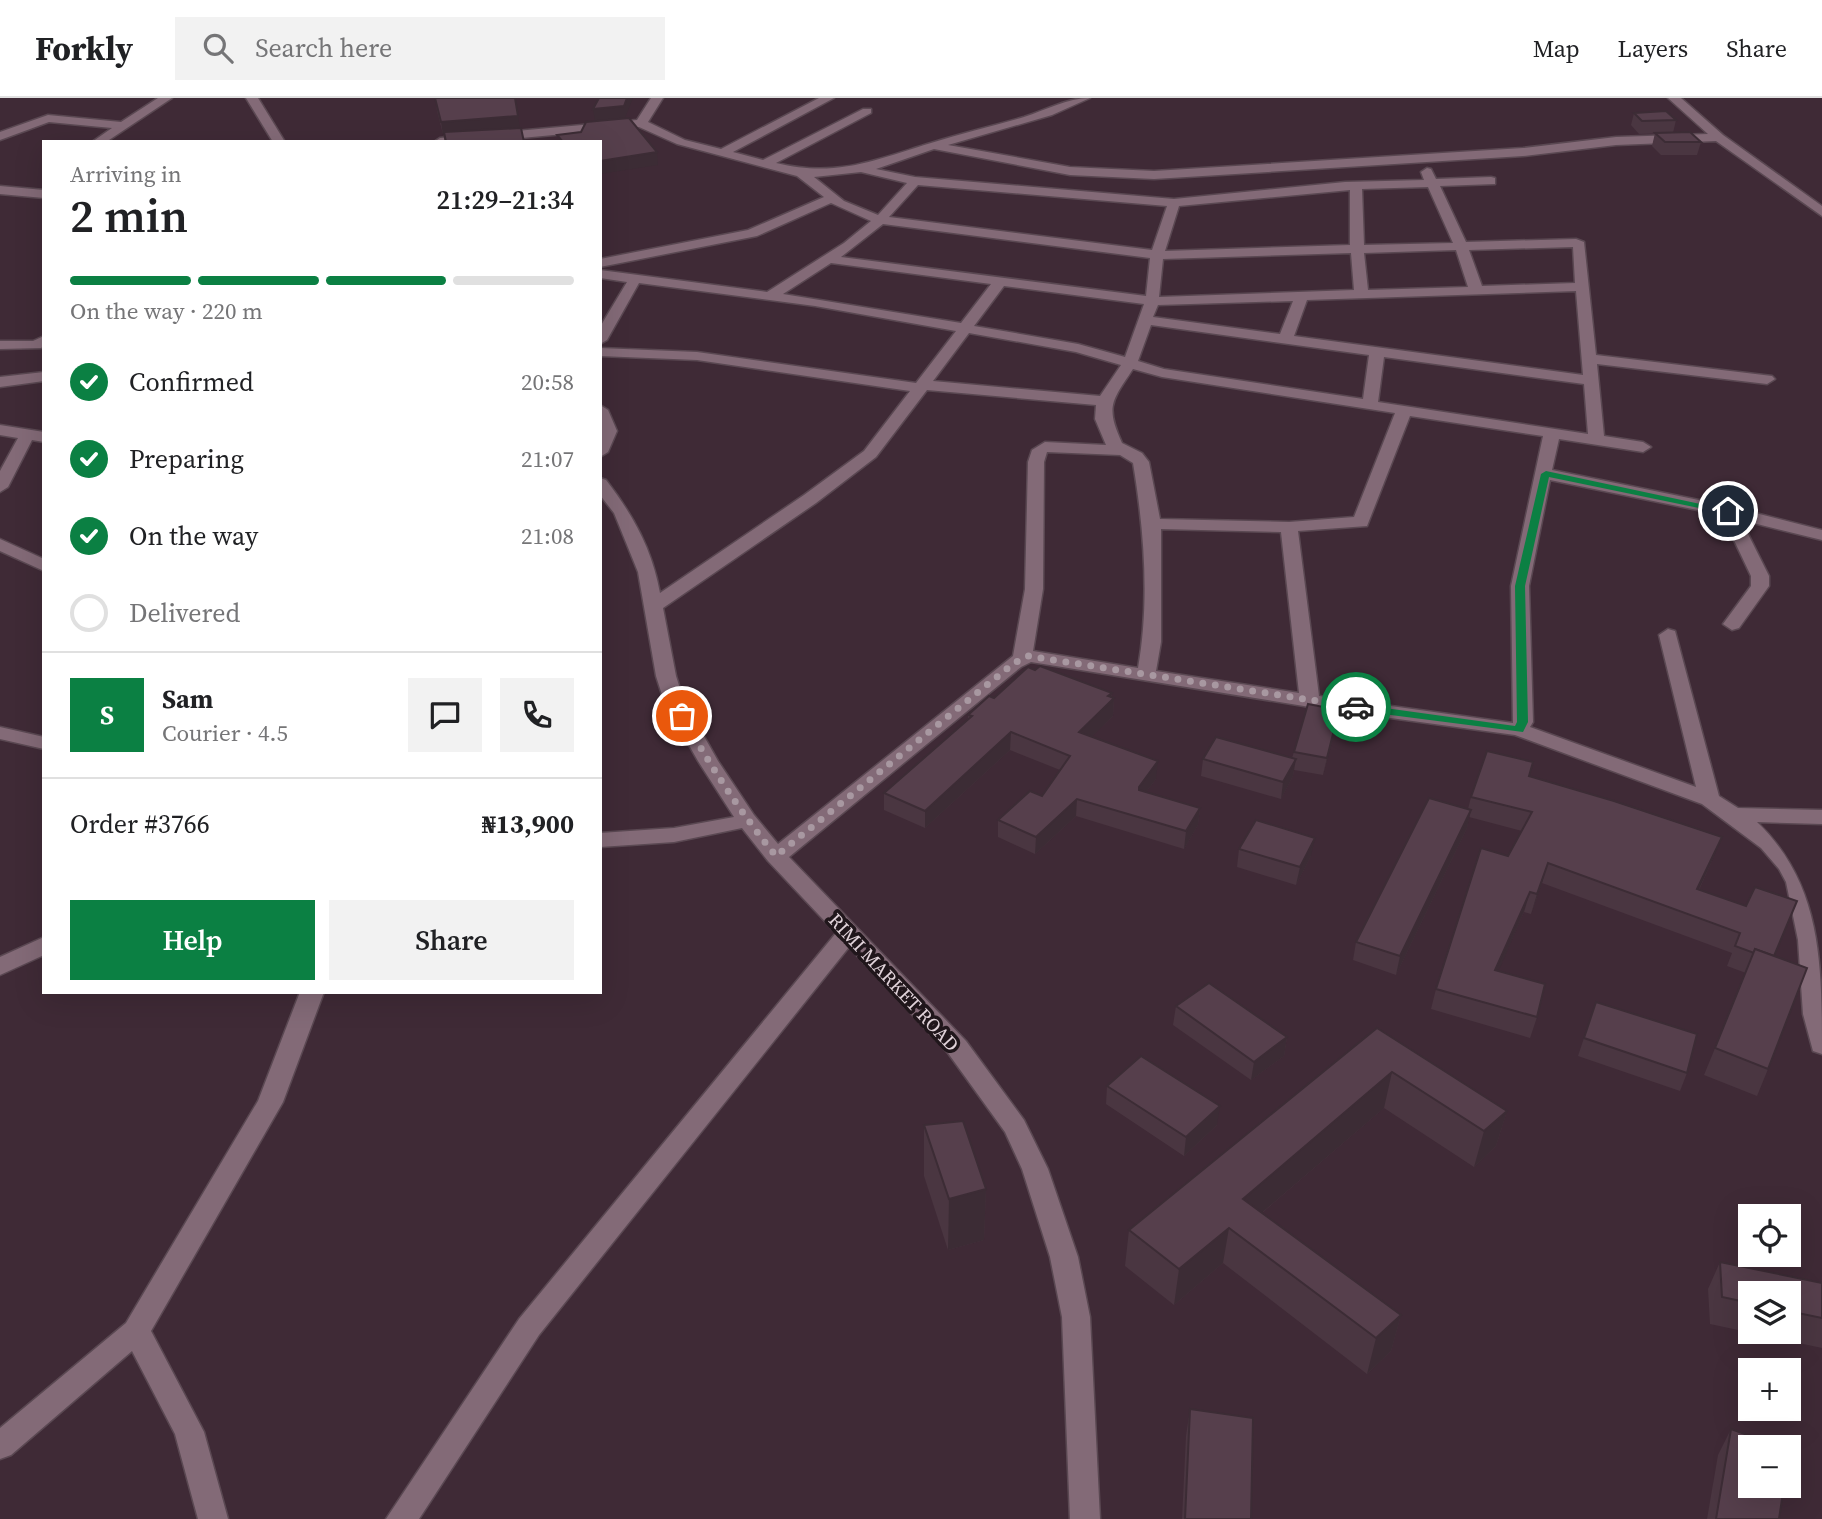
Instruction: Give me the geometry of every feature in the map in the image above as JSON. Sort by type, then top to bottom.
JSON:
[{"type":"street","points":[[101,140],[166,98]]},
{"type":"street","points":[[252,98],[278,140]]},
{"type":"street","points":[[641,123],[657,98]]},
{"type":"street","points":[[723,152],[828,98]]},
{"type":"street","points":[[460,140],[641,123],[681,142],[802,173],[831,174],[866,170],[935,146],[1043,115],[1084,98]]},
{"type":"street","points":[[1674,98],[1719,137],[1822,212]]},
{"type":"street","points":[[766,163],[867,111]]},
{"type":"street","points":[[0,136],[48,118],[125,126]]},
{"type":"street","points":[[935,146],[1070,171],[1154,175],[1523,152],[1616,141],[1719,137]]},
{"type":"street","points":[[1420,158],[1462,248],[1476,290]]},
{"type":"street","points":[[866,170],[915,181],[1174,203],[1356,186],[1491,181]]},
{"type":"street","points":[[802,173],[832,198],[880,220],[1157,255],[1576,243],[1579,245],[1596,440]]},
{"type":"street","points":[[1145,200],[1154,175]]},
{"type":"street","points":[[771,295],[849,246],[880,220],[915,181]]},
{"type":"street","points":[[1356,186],[1361,292]]},
{"type":"street","points":[[0,190],[42,194]]},
{"type":"street","points":[[602,263],[752,233],[832,198]]},
{"type":"street","points":[[1146,676],[1152,642],[1152,524],[1141,462],[1115,446],[1103,419],[1104,401],[1130,363],[1152,301],[1157,255],[1174,203]]},
{"type":"street","points":[[828,259],[1152,301],[1361,292],[1582,287]]},
{"type":"street","points":[[602,274],[771,295],[1100,353],[1178,376],[1643,447]]},
{"type":"street","points":[[602,336],[636,277]]},
{"type":"street","points":[[653,606],[810,499],[870,454],[1000,282]]},
{"type":"street","points":[[1285,340],[1302,295]]},
{"type":"street","points":[[1145,320],[1590,380]]},
{"type":"street","points":[[0,345],[28,346],[42,342]]},
{"type":"street","points":[[602,352],[697,356],[922,386],[1104,401]]},
{"type":"street","points":[[1370,405],[1377,353]]},
{"type":"street","points":[[1589,359],[1767,379]]},
{"type":"street","points":[[0,382],[42,376]]},
{"type":"street","points":[[3,398],[16,380]]},
{"type":"street","points":[[1152,524],[1289,527],[1361,522],[1404,410]]},
{"type":"street","points":[[602,415],[609,431],[602,447]]},
{"type":"street","points":[[0,430],[35,436],[0,487]]},
{"type":"street","points":[[1519,730],[1523,722],[1520,586],[1546,474],[1552,433]]},
{"type":"street","points":[[1022,658],[1034,589],[1037,462],[1040,450],[1054,447],[1124,450]]},
{"type":"street","points":[[1546,474],[1728,511],[1822,535]]},
{"type":"street","name":"RIMI MARKET ROAD","points":[[602,486],[622,512],[637,543],[647,572],[666,676],[674,701],[708,761],[747,820],[776,856],[847,934],[957,1047],[1015,1127],[1035,1169],[1064,1257],[1076,1317],[1085,1519]]},
{"type":"street","points":[[1728,511],[1760,576],[1760,586],[1732,624]]},
{"type":"street","points":[[1289,527],[1310,701]]},
{"type":"street","points":[[0,544],[42,565]]},
{"type":"street","points":[[1668,635],[1709,799]]},
{"type":"street","points":[[776,856],[1022,658],[1028,656],[1310,701],[1519,730],[1709,799],[1734,815],[1771,847],[1796,878],[1808,924],[1813,1018],[1822,1045]]},
{"type":"street","points":[[0,733],[42,743]]},
{"type":"street","points":[[1734,815],[1822,817]]},
{"type":"street","points":[[602,840],[675,837],[712,831],[747,820]]},
{"type":"street","points":[[401,1519],[529,1327],[847,934]]},
{"type":"street","points":[[0,967],[42,946]]},
{"type":"street","points":[[0,1446],[136,1331],[270,1102],[311,994]]},
{"type":"street","points":[[136,1331],[189,1432],[213,1519]]},
{"type":"building","points":[[435,98],[515,98],[518,116],[441,122]]},
{"type":"building","points":[[599,98],[627,98],[624,106],[593,109]]},
{"type":"building","points":[[1666,111],[1676,120],[1642,121],[1634,113]]},
{"type":"building","points":[[629,118],[657,152],[602,161],[602,140],[561,140],[557,135],[581,132],[586,122]]},
{"type":"building","points":[[521,128],[524,140],[446,140],[444,132]]},
{"type":"building","points":[[1690,132],[1701,142],[1665,142],[1655,133]]},
{"type":"building","points":[[1040,666],[1112,693],[1108,696],[1114,698],[1079,732],[1158,761],[1139,790],[1200,808],[1186,831],[1077,799],[1036,837],[998,820],[1030,791],[1042,796],[1070,756],[1011,732],[925,811],[884,793],[972,716],[968,715],[989,696],[994,698],[1028,667],[1035,670]]},
{"type":"building","points":[[1308,704],[1339,710],[1327,758],[1294,752]]},
{"type":"building","points":[[1216,737],[1296,759],[1283,782],[1203,759]]},
{"type":"building","points":[[1487,751],[1533,762],[1529,776],[1722,837],[1697,889],[1746,906],[1755,887],[1797,901],[1774,956],[1735,946],[1740,933],[1548,863],[1537,894],[1530,892],[1495,970],[1545,984],[1537,1017],[1436,989],[1481,848],[1508,856],[1532,812],[1471,797]]},
{"type":"building","points":[[1429,798],[1471,810],[1400,956],[1356,942]]},
{"type":"building","points":[[1256,820],[1315,838],[1300,867],[1239,849]]},
{"type":"building","points":[[1755,949],[1807,968],[1768,1069],[1715,1048]]},
{"type":"building","points":[[1209,983],[1287,1037],[1254,1062],[1176,1006]]},
{"type":"building","points":[[1596,1002],[1697,1034],[1687,1073],[1584,1038]]},
{"type":"building","points":[[1377,1028],[1507,1111],[1484,1131],[1392,1072],[1243,1199],[1401,1315],[1376,1338],[1229,1228],[1179,1269],[1129,1230]]},
{"type":"building","points":[[1141,1056],[1220,1106],[1186,1137],[1107,1086]]},
{"type":"building","points":[[963,1121],[986,1189],[949,1199],[924,1125]]},
{"type":"building","points":[[1720,1262],[1822,1283],[1822,1318],[1801,1314],[1801,1281],[1738,1281],[1738,1300],[1722,1297]]},
{"type":"building","points":[[1190,1409],[1253,1418],[1251,1519],[1185,1519]]},
{"type":"building","points":[[1731,1429],[1748,1435],[1738,1435],[1738,1498],[1782,1498],[1779,1519],[1716,1519]]},
{"type":"way so far","points":[[682,716],[747,820],[776,856],[1014,663],[1028,656],[1356,707]]},
{"type":"route","points":[[1356,707],[1519,730],[1523,722],[1520,586],[1546,474],[1728,511]]}]
